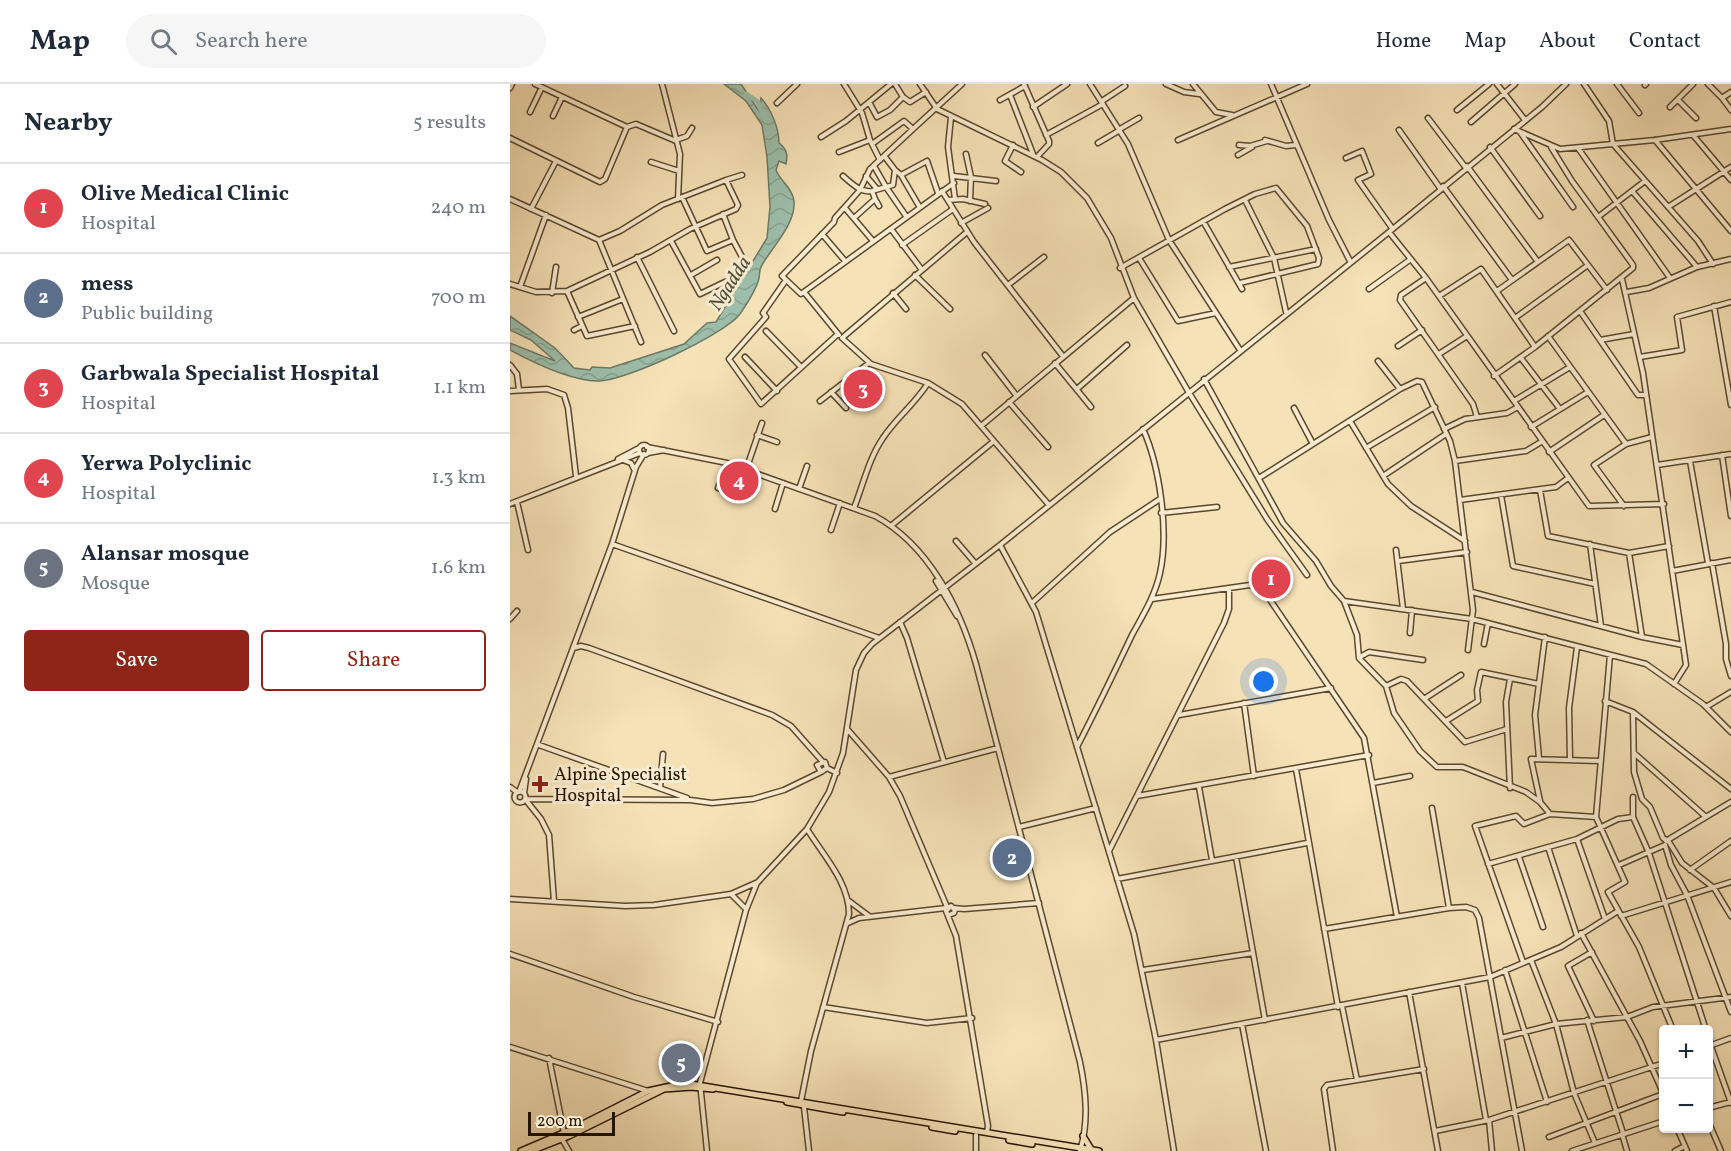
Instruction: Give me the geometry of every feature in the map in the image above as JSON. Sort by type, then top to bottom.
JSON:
[{"type":"main road","points":[[521,1151],[563,1136],[648,1091],[673,1083],[699,1085],[976,1135],[1099,1151]]},
{"type":"main road","points":[[531,1151],[657,1091],[699,1085]]},
{"type":"main road","points":[[803,1104],[1080,1149]]},
{"type":"main road","points":[[1083,1136],[1091,1149]]},
{"type":"street","points":[[535,84],[627,127],[636,124],[676,141],[686,137],[692,128]]},
{"type":"street","points":[[662,84],[680,154],[680,198],[707,250],[734,240]]},
{"type":"street","points":[[777,103],[797,84]]},
{"type":"street","points":[[844,84],[860,109],[871,142],[880,160]]},
{"type":"street","points":[[821,137],[893,84],[910,102],[926,92]]},
{"type":"street","points":[[920,84],[937,109],[1035,156],[1061,172],[1087,198],[1111,238],[1120,268],[1134,297],[1188,392],[1267,519],[1307,575]]},
{"type":"street","points":[[954,183],[919,206],[801,294],[786,280],[783,274],[845,208],[860,190],[866,176],[874,166],[962,84]]},
{"type":"street","points":[[1033,107],[1067,84]]},
{"type":"street","points":[[1090,84],[1120,130],[1169,240],[1240,350]]},
{"type":"street","points":[[1166,84],[1184,92],[1199,94]]},
{"type":"street","points":[[1193,84],[1216,112],[1226,116],[1241,113]]},
{"type":"street","points":[[1270,84],[1350,261]]},
{"type":"street","points":[[1178,140],[1307,84]]},
{"type":"street","points":[[1457,110],[1489,84]]},
{"type":"street","points":[[1497,84],[1525,120]]},
{"type":"street","points":[[1471,122],[1515,84]]},
{"type":"street","points":[[1584,84],[1609,121],[1613,144],[1698,241],[1713,264]]},
{"type":"street","points":[[1617,84],[1639,113]]},
{"type":"street","points":[[1670,107],[1693,84]]},
{"type":"street","points":[[1708,84],[1731,110]]},
{"type":"street","points":[[1000,100],[1025,85],[1049,144],[1035,156]]},
{"type":"street","points":[[707,1151],[699,1085],[718,1022],[746,910],[758,882],[807,829],[837,773],[858,663],[864,653],[879,638],[1000,545],[1390,230],[1525,120],[1562,85]]},
{"type":"street","points":[[1046,135],[1102,103],[1125,86]]},
{"type":"street","points":[[530,112],[542,87]]},
{"type":"street","points":[[1722,98],[1731,92]]},
{"type":"street","points":[[1010,95],[1035,156]]},
{"type":"street","points":[[553,116],[561,97]]},
{"type":"street","points":[[869,102],[877,117],[890,110],[903,97]]},
{"type":"street","points":[[1678,100],[1696,118]]},
{"type":"street","points":[[951,117],[948,147],[954,176],[955,199]]},
{"type":"street","points":[[1098,143],[1139,118]]},
{"type":"street","points":[[1428,118],[1538,262]]},
{"type":"street","points":[[839,152],[871,142],[904,121],[913,129]]},
{"type":"street","points":[[510,138],[600,182],[604,180],[627,127]]},
{"type":"street","points":[[1513,128],[1551,147],[1578,148],[1731,129]]},
{"type":"street","points":[[1399,130],[1512,280]]},
{"type":"street","points":[[1520,131],[1573,207]]},
{"type":"street","points":[[1692,135],[1731,180]]},
{"type":"street","points":[[1287,137],[1296,145]]},
{"type":"street","points":[[1655,140],[1731,231]]},
{"type":"street","points":[[1238,155],[1266,141],[1296,145]]},
{"type":"street","points":[[1239,145],[1258,144]]},
{"type":"street","points":[[1012,145],[1005,161],[1021,171]]},
{"type":"street","points":[[1490,147],[1540,216]]},
{"type":"street","points":[[1494,375],[1521,358],[1622,279],[1633,265],[1551,147]]},
{"type":"street","points":[[1578,148],[1670,278]]},
{"type":"street","points":[[1346,158],[1362,152],[1371,174],[1358,180],[1390,230],[1541,442],[1592,508],[1664,504]]},
{"type":"street","points":[[966,154],[971,177],[970,201]]},
{"type":"street","points":[[885,157],[901,175],[919,206]]},
{"type":"street","points":[[531,209],[556,161]]},
{"type":"street","points":[[901,175],[927,161],[940,192],[948,200],[967,232],[1062,356]]},
{"type":"street","points":[[651,162],[680,171]]},
{"type":"street","points":[[874,166],[906,216]]},
{"type":"street","points":[[1668,207],[1731,166]]},
{"type":"street","points":[[843,176],[866,192],[893,185],[895,170]]},
{"type":"street","points":[[599,240],[620,231],[662,206],[742,175]]},
{"type":"street","points":[[866,176],[879,206]]},
{"type":"street","points":[[954,176],[996,181]]},
{"type":"street","points":[[510,284],[552,293],[567,291],[671,241],[695,226],[738,207],[726,180]]},
{"type":"street","points":[[1598,217],[1645,181]]},
{"type":"street","points":[[1120,268],[1245,200],[1272,188],[1279,190],[1307,226],[1316,249],[1318,264],[1240,283]]},
{"type":"street","points":[[1632,191],[1697,267]]},
{"type":"street","points":[[854,218],[876,198]]},
{"type":"street","points":[[510,199],[599,240],[641,342]]},
{"type":"street","points":[[948,200],[970,201],[987,206],[961,223]]},
{"type":"street","points":[[1245,200],[1274,258],[1286,312]]},
{"type":"street","points":[[845,208],[873,241]]},
{"type":"street","points":[[902,245],[953,208]]},
{"type":"street","points":[[723,214],[742,257]]},
{"type":"street","points":[[520,287],[546,215]]},
{"type":"street","points":[[1203,221],[1242,289]]},
{"type":"street","points":[[891,229],[922,270]]},
{"type":"street","points":[[786,280],[763,313],[766,317],[729,359],[761,404],[801,368],[967,232]]},
{"type":"street","points":[[822,234],[845,261]]},
{"type":"street","points":[[1497,291],[1569,240],[1607,290]]},
{"type":"street","points":[[671,241],[702,296],[725,282]]},
{"type":"street","points":[[1229,267],[1316,249]]},
{"type":"street","points":[[1008,285],[1044,256]]},
{"type":"street","points":[[637,257],[674,331]]},
{"type":"street","points":[[1139,258],[1178,321],[1216,314]]},
{"type":"street","points":[[1369,289],[1412,259]]},
{"type":"street","points":[[1627,292],[1649,288],[1697,267],[1731,259]]},
{"type":"street","points":[[690,275],[717,260]]},
{"type":"street","points":[[1515,318],[1588,265]]},
{"type":"street","points":[[552,293],[556,267]]},
{"type":"street","points":[[1439,296],[1481,269],[1535,347]]},
{"type":"street","points":[[915,275],[950,309]]},
{"type":"street","points":[[1426,278],[1400,297],[1473,404],[1477,417]]},
{"type":"street","points":[[1622,279],[1627,292],[1640,357],[1664,504],[1686,665],[1674,684]]},
{"type":"street","points":[[567,291],[588,336],[634,326]]},
{"type":"street","points":[[804,292],[840,336],[869,363],[927,383],[962,404],[1050,505]]},
{"type":"street","points":[[893,293],[906,309]]},
{"type":"street","points":[[981,426],[1134,297]]},
{"type":"street","points":[[578,317],[623,299]]},
{"type":"street","points":[[1640,357],[1682,350],[1677,317],[1731,302]]},
{"type":"street","points":[[1714,306],[1729,373],[1731,405]]},
{"type":"street","points":[[1580,311],[1638,395],[1645,395]]},
{"type":"street","points":[[574,330],[582,326]]},
{"type":"street","points":[[1398,346],[1422,330]]},
{"type":"street","points":[[766,331],[801,368]]},
{"type":"street","points":[[1599,340],[1634,334]]},
{"type":"street","points":[[1439,354],[1467,336]]},
{"type":"street","points":[[1548,336],[1626,444]]},
{"type":"street","points":[[1077,389],[1127,345]]},
{"type":"street","points":[[985,355],[1016,395]]},
{"type":"street","points":[[745,357],[777,391]]},
{"type":"street","points":[[1521,358],[1560,409]]},
{"type":"street","points":[[1378,361],[1400,388]]},
{"type":"street","points":[[820,401],[869,363]]},
{"type":"street","points":[[1055,363],[1091,407]]},
{"type":"street","points":[[510,364],[517,374],[519,390]]},
{"type":"street","points":[[1514,401],[1539,383],[1570,367]]},
{"type":"street","points":[[1204,379],[1288,530],[1316,561],[1331,586],[1344,601],[1357,635],[1359,658],[1386,686],[1394,713],[1431,764],[1444,768],[1463,767],[1510,788],[1526,792],[1540,802],[1550,814]]},
{"type":"street","points":[[1259,478],[1400,388],[1420,381],[1435,407],[1455,461],[1472,592],[1472,619],[1468,650]]},
{"type":"street","points":[[854,508],[876,449],[884,436],[919,397],[927,383]]},
{"type":"street","points":[[510,391],[548,389],[564,395],[568,408],[576,476]]},
{"type":"street","points":[[831,392],[846,408]]},
{"type":"street","points":[[1531,427],[1588,392]]},
{"type":"street","points":[[1009,402],[1048,447]]},
{"type":"street","points":[[1366,448],[1435,407]]},
{"type":"street","points":[[1383,476],[1465,419],[1507,413],[1518,407]]},
{"type":"street","points":[[1294,408],[1313,444]]},
{"type":"street","points":[[1549,452],[1605,415]]},
{"type":"street","points":[[1350,421],[1383,476],[1411,506],[1465,541]]},
{"type":"street","points":[[746,470],[762,423]]},
{"type":"street","points":[[1077,747],[1152,599],[1161,572],[1163,544],[1160,499],[1152,449],[1143,429]]},
{"type":"street","points":[[758,435],[777,442]]},
{"type":"street","points":[[1624,506],[1594,465],[1626,444],[1652,437]]},
{"type":"street","points":[[892,525],[994,441]]},
{"type":"street","points":[[1455,461],[1526,451],[1541,442]]},
{"type":"street","points":[[554,901],[549,835],[541,819],[530,808],[520,803],[517,794],[538,745],[612,544],[643,445],[727,463],[854,508],[892,525],[917,549],[942,588],[960,619],[973,653],[1084,1080],[1086,1112],[1080,1149]]},
{"type":"street","points":[[615,461],[642,452],[647,447]]},
{"type":"street","points":[[510,504],[615,461],[642,452],[668,450]]},
{"type":"street","points":[[1657,465],[1731,454]]},
{"type":"street","points":[[1722,455],[1731,516]]},
{"type":"street","points":[[623,460],[631,463],[634,472]]},
{"type":"street","points":[[1690,461],[1726,644],[1726,660],[1731,676]]},
{"type":"street","points":[[727,463],[718,488],[730,493]]},
{"type":"street","points":[[799,489],[807,466]]},
{"type":"street","points":[[1460,500],[1556,487],[1568,478]]},
{"type":"street","points":[[775,509],[783,483]]},
{"type":"street","points":[[1540,490],[1548,536],[1629,553],[1669,546]]},
{"type":"street","points":[[1501,495],[1513,566],[1595,584]]},
{"type":"street","points":[[1032,602],[1110,532],[1160,499]]},
{"type":"street","points":[[517,502],[528,550]]},
{"type":"street","points":[[831,530],[840,504]]},
{"type":"street","points":[[1161,513],[1217,507]]},
{"type":"street","points":[[956,540],[975,563]]},
{"type":"street","points":[[612,544],[879,638]]},
{"type":"street","points":[[1590,544],[1601,626]]},
{"type":"street","points":[[1000,545],[1032,602],[1117,879],[1143,970],[1174,1151]]},
{"type":"street","points":[[1396,550],[1403,609]]},
{"type":"street","points":[[1398,561],[1467,552]]},
{"type":"street","points":[[1629,553],[1642,637]]},
{"type":"street","points":[[1672,571],[1731,560]]},
{"type":"street","points":[[1259,587],[1265,572]]},
{"type":"street","points":[[1152,599],[1250,585],[1259,587],[1359,728],[1369,755],[1397,917]]},
{"type":"street","points":[[1108,851],[1224,623],[1229,609],[1228,589]]},
{"type":"street","points":[[1472,592],[1642,637],[1683,645]]},
{"type":"street","points":[[1344,601],[1472,619],[1646,664],[1706,707],[1731,732]]},
{"type":"street","points":[[1410,633],[1412,610]]},
{"type":"street","points":[[510,619],[517,611]]},
{"type":"street","points":[[900,622],[908,638],[944,762]]},
{"type":"street","points":[[1484,644],[1488,624]]},
{"type":"street","points":[[1539,758],[1534,715],[1545,637]]},
{"type":"street","points":[[576,640],[581,646],[754,707],[791,726],[814,752],[821,772]]},
{"type":"street","points":[[573,648],[581,646]]},
{"type":"street","points":[[1570,760],[1569,708],[1577,647]]},
{"type":"street","points":[[1359,658],[1369,652],[1424,660]]},
{"type":"street","points":[[1611,655],[1599,761],[1596,817],[1625,882],[1608,892],[1639,947],[1671,1025]]},
{"type":"street","points":[[1446,721],[1478,701],[1479,672],[1539,684]]},
{"type":"street","points":[[1424,699],[1461,675]]},
{"type":"street","points":[[1510,679],[1506,702],[1510,788]]},
{"type":"street","points":[[1386,686],[1404,680],[1467,742],[1507,729]]},
{"type":"street","points":[[1178,716],[1244,702],[1331,688]]},
{"type":"street","points":[[1706,707],[1731,692]]},
{"type":"street","points":[[1605,701],[1633,712],[1731,789]]},
{"type":"street","points":[[1244,702],[1254,776]]},
{"type":"street","points":[[1633,712],[1638,789],[1650,807],[1667,843],[1675,874],[1687,895],[1731,1012]]},
{"type":"street","points":[[847,730],[889,777],[950,910],[972,1018],[988,1126],[986,1133]]},
{"type":"street","points":[[538,745],[690,800]]},
{"type":"street","points":[[889,777],[998,747]]},
{"type":"street","points":[[1634,753],[1706,817]]},
{"type":"street","points":[[660,788],[663,754]]},
{"type":"street","points":[[1137,796],[1199,787],[1369,755]]},
{"type":"street","points":[[1540,802],[1530,764],[1531,759],[1599,761]]},
{"type":"street","points":[[818,764],[826,763],[827,768],[837,773]]},
{"type":"street","points":[[812,775],[818,764]]},
{"type":"street","points":[[510,789],[517,794],[537,798],[690,800],[712,803],[753,799],[784,790],[827,768]]},
{"type":"street","points":[[1296,769],[1307,843],[1357,1080]]},
{"type":"street","points":[[526,775],[525,796],[530,808]]},
{"type":"street","points":[[1373,783],[1410,776]]},
{"type":"street","points":[[1199,787],[1212,860]]},
{"type":"street","points":[[520,803],[525,796]]},
{"type":"street","points":[[1633,797],[1633,817],[1665,901],[1705,1025]]},
{"type":"street","points":[[1619,865],[1667,843],[1731,802]]},
{"type":"street","points":[[1018,827],[1096,808]]},
{"type":"street","points":[[1432,808],[1449,908]]},
{"type":"street","points":[[1523,962],[1475,826],[1478,823],[1516,816],[1524,824],[1550,814],[1596,817]]},
{"type":"street","points":[[1488,864],[1577,839],[1618,819],[1633,817]]},
{"type":"street","points":[[807,829],[844,887],[849,901],[847,924],[811,1051],[803,1104],[809,1151]]},
{"type":"street","points":[[1577,839],[1605,919]]},
{"type":"street","points":[[1690,870],[1731,841]]},
{"type":"street","points":[[1117,879],[1307,843]]},
{"type":"street","points":[[1667,843],[1682,863],[1714,888],[1731,915]]},
{"type":"street","points":[[1548,847],[1579,935],[1592,952],[1627,1017],[1659,1085]]},
{"type":"street","points":[[1236,857],[1265,1020]]},
{"type":"street","points":[[1519,857],[1543,927]]},
{"type":"street","points":[[510,899],[639,906],[731,894],[758,882]]},
{"type":"street","points":[[1156,1040],[1490,977],[1531,960],[1605,919],[1731,882]]},
{"type":"street","points":[[731,894],[743,903],[746,910]]},
{"type":"street","points":[[849,901],[870,917]]},
{"type":"street","points":[[847,924],[870,917],[1039,903]]},
{"type":"street","points":[[1324,929],[1449,908],[1466,906],[1475,910],[1502,1038],[1522,1151]]},
{"type":"street","points":[[1592,952],[1568,966],[1594,1021]]},
{"type":"street","points":[[1143,970],[1253,953]]},
{"type":"street","points":[[510,954],[627,995],[718,1022]]},
{"type":"street","points":[[1531,960],[1556,1024],[1574,1093],[1595,1143]]},
{"type":"street","points":[[1505,970],[1515,993],[1524,1032],[1547,1102]]},
{"type":"street","points":[[1462,983],[1492,1151]]},
{"type":"street","points":[[1409,992],[1438,1151]]},
{"type":"street","points":[[1502,1038],[1556,1024],[1587,1019],[1594,1021],[1627,1017],[1664,1005],[1731,997]]},
{"type":"street","points":[[824,1007],[927,1023],[972,1018]]},
{"type":"street","points":[[1587,1019],[1627,1151]]},
{"type":"street","points":[[1242,1024],[1266,1151]]},
{"type":"street","points":[[1713,1045],[1731,1038]]},
{"type":"street","points":[[510,1047],[648,1091]]},
{"type":"street","points":[[1713,1054],[1731,1102],[1713,1107]]},
{"type":"street","points":[[549,1058],[563,1136],[569,1151]]},
{"type":"street","points":[[1435,1131],[1488,1120],[1659,1065]]},
{"type":"street","points":[[1333,1151],[1324,1089],[1327,1085],[1424,1069]]},
{"type":"street","points":[[1549,1137],[1659,1096]]},
{"type":"street","points":[[1572,1151],[1659,1122]]},
{"type":"street","points":[[1679,1133],[1687,1151]]},
{"type":"street","points":[[1713,1133],[1721,1151]]},
{"type":"street","points":[[976,1135],[976,1151]]},
{"type":"street","points":[[1675,1151],[1684,1146]]},
{"type":"water","points":[[724,84],[741,84],[760,113],[761,98],[768,108],[776,125],[779,143],[787,155],[786,164],[779,161],[776,170],[791,192],[794,201],[794,210],[787,227],[761,267],[756,287],[740,314],[730,323],[696,344],[652,365],[613,379],[600,381],[566,375],[510,350],[510,343],[555,361],[531,340],[510,330],[510,316],[555,348],[574,368],[590,370],[592,367],[610,368],[684,344],[707,323],[716,322],[767,238],[770,207],[767,157],[762,125],[746,101]]},
{"type":"waterway","name":"Ngadda","points":[[746,94],[758,102],[763,117]]},
{"type":"place","name":"Garbwala Specialist Hospital","points":[[863,389]]},
{"type":"place","name":"Yerwa Polyclinic","points":[[739,481]]},
{"type":"place","name":"Olive Medical Clinic","points":[[1271,579]]},
{"type":"place","name":"Alpine Specialist Hospital","points":[[540,784]]},
{"type":"place","name":"mess","points":[[1012,858]]},
{"type":"place","name":"Alansar mosque","points":[[681,1063]]}]
